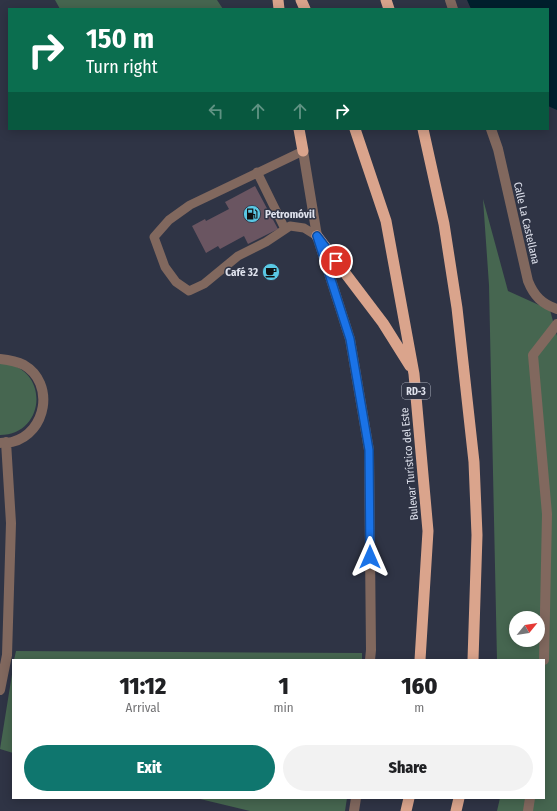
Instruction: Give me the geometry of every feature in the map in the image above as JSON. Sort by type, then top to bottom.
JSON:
[{"type":"highway","points":[[299,130],[303,151]]},
{"type":"highway","name":"Bulevar Turístico del Este","points":[[355,130],[386,220],[414,374],[428,531],[420,659]]},
{"type":"highway","points":[[423,130],[444,224],[458,316],[474,462],[477,535],[473,659]]},
{"type":"highway","points":[[317,236],[383,323],[400,348],[414,374]]},
{"type":"highway","points":[[406,811],[409,799]]},
{"type":"highway","points":[[456,811],[459,799]]},
{"type":"street","name":"Calle La Castellana","points":[[491,130],[498,149],[528,281],[532,291],[538,299],[547,306],[557,309]]},
{"type":"street","points":[[303,151],[317,236],[350,339],[369,450],[370,659]]},
{"type":"street","points":[[544,659],[547,514],[533,355],[557,324]]},
{"type":"street","points":[[0,359],[12,360],[25,365],[35,375],[42,387],[44,401],[42,414],[35,427],[25,436],[12,442],[3,442],[11,523],[7,655],[0,690]]},
{"type":"street","points":[[354,811],[356,799]]},
{"type":"street","points":[[528,811],[530,799]]},
{"type":"lane","points":[[303,151],[190,205],[169,220],[154,237],[165,267],[176,282],[189,291],[204,284],[238,256],[266,242],[290,226],[304,228],[317,236]]},
{"type":"lane","points":[[258,172],[285,229]]},
{"type":"green space","points":[[55,0],[217,0],[222,8],[59,8]]},
{"type":"green space","points":[[483,199],[508,291],[550,310],[557,336],[557,811],[497,811],[500,799],[545,799],[545,659],[497,659],[489,285]]},
{"type":"green space","points":[[0,363],[12,365],[24,372],[32,381],[36,393],[36,405],[32,416],[25,426],[14,433],[0,435]]},
{"type":"green space","points":[[16,651],[362,653],[362,659],[14,659]]},
{"type":"green space","points":[[12,674],[12,753],[0,749]]},
{"type":"green space","points":[[200,799],[347,799],[345,811],[250,811]]},
{"type":"water","points":[[467,0],[557,0],[557,110],[549,106],[549,8],[471,8]]},
{"type":"building","points":[[255,186],[278,229],[248,244],[244,236],[220,249],[218,246],[206,253],[192,226],[205,219],[206,221],[229,209],[225,202]]},
{"type":"place","name":"Petromóvil","points":[[252,214]]},
{"type":"place","name":"Café 32","points":[[271,272]]},
{"type":"route","points":[[336,261],[317,236],[350,339],[369,450],[370,557]]}]
